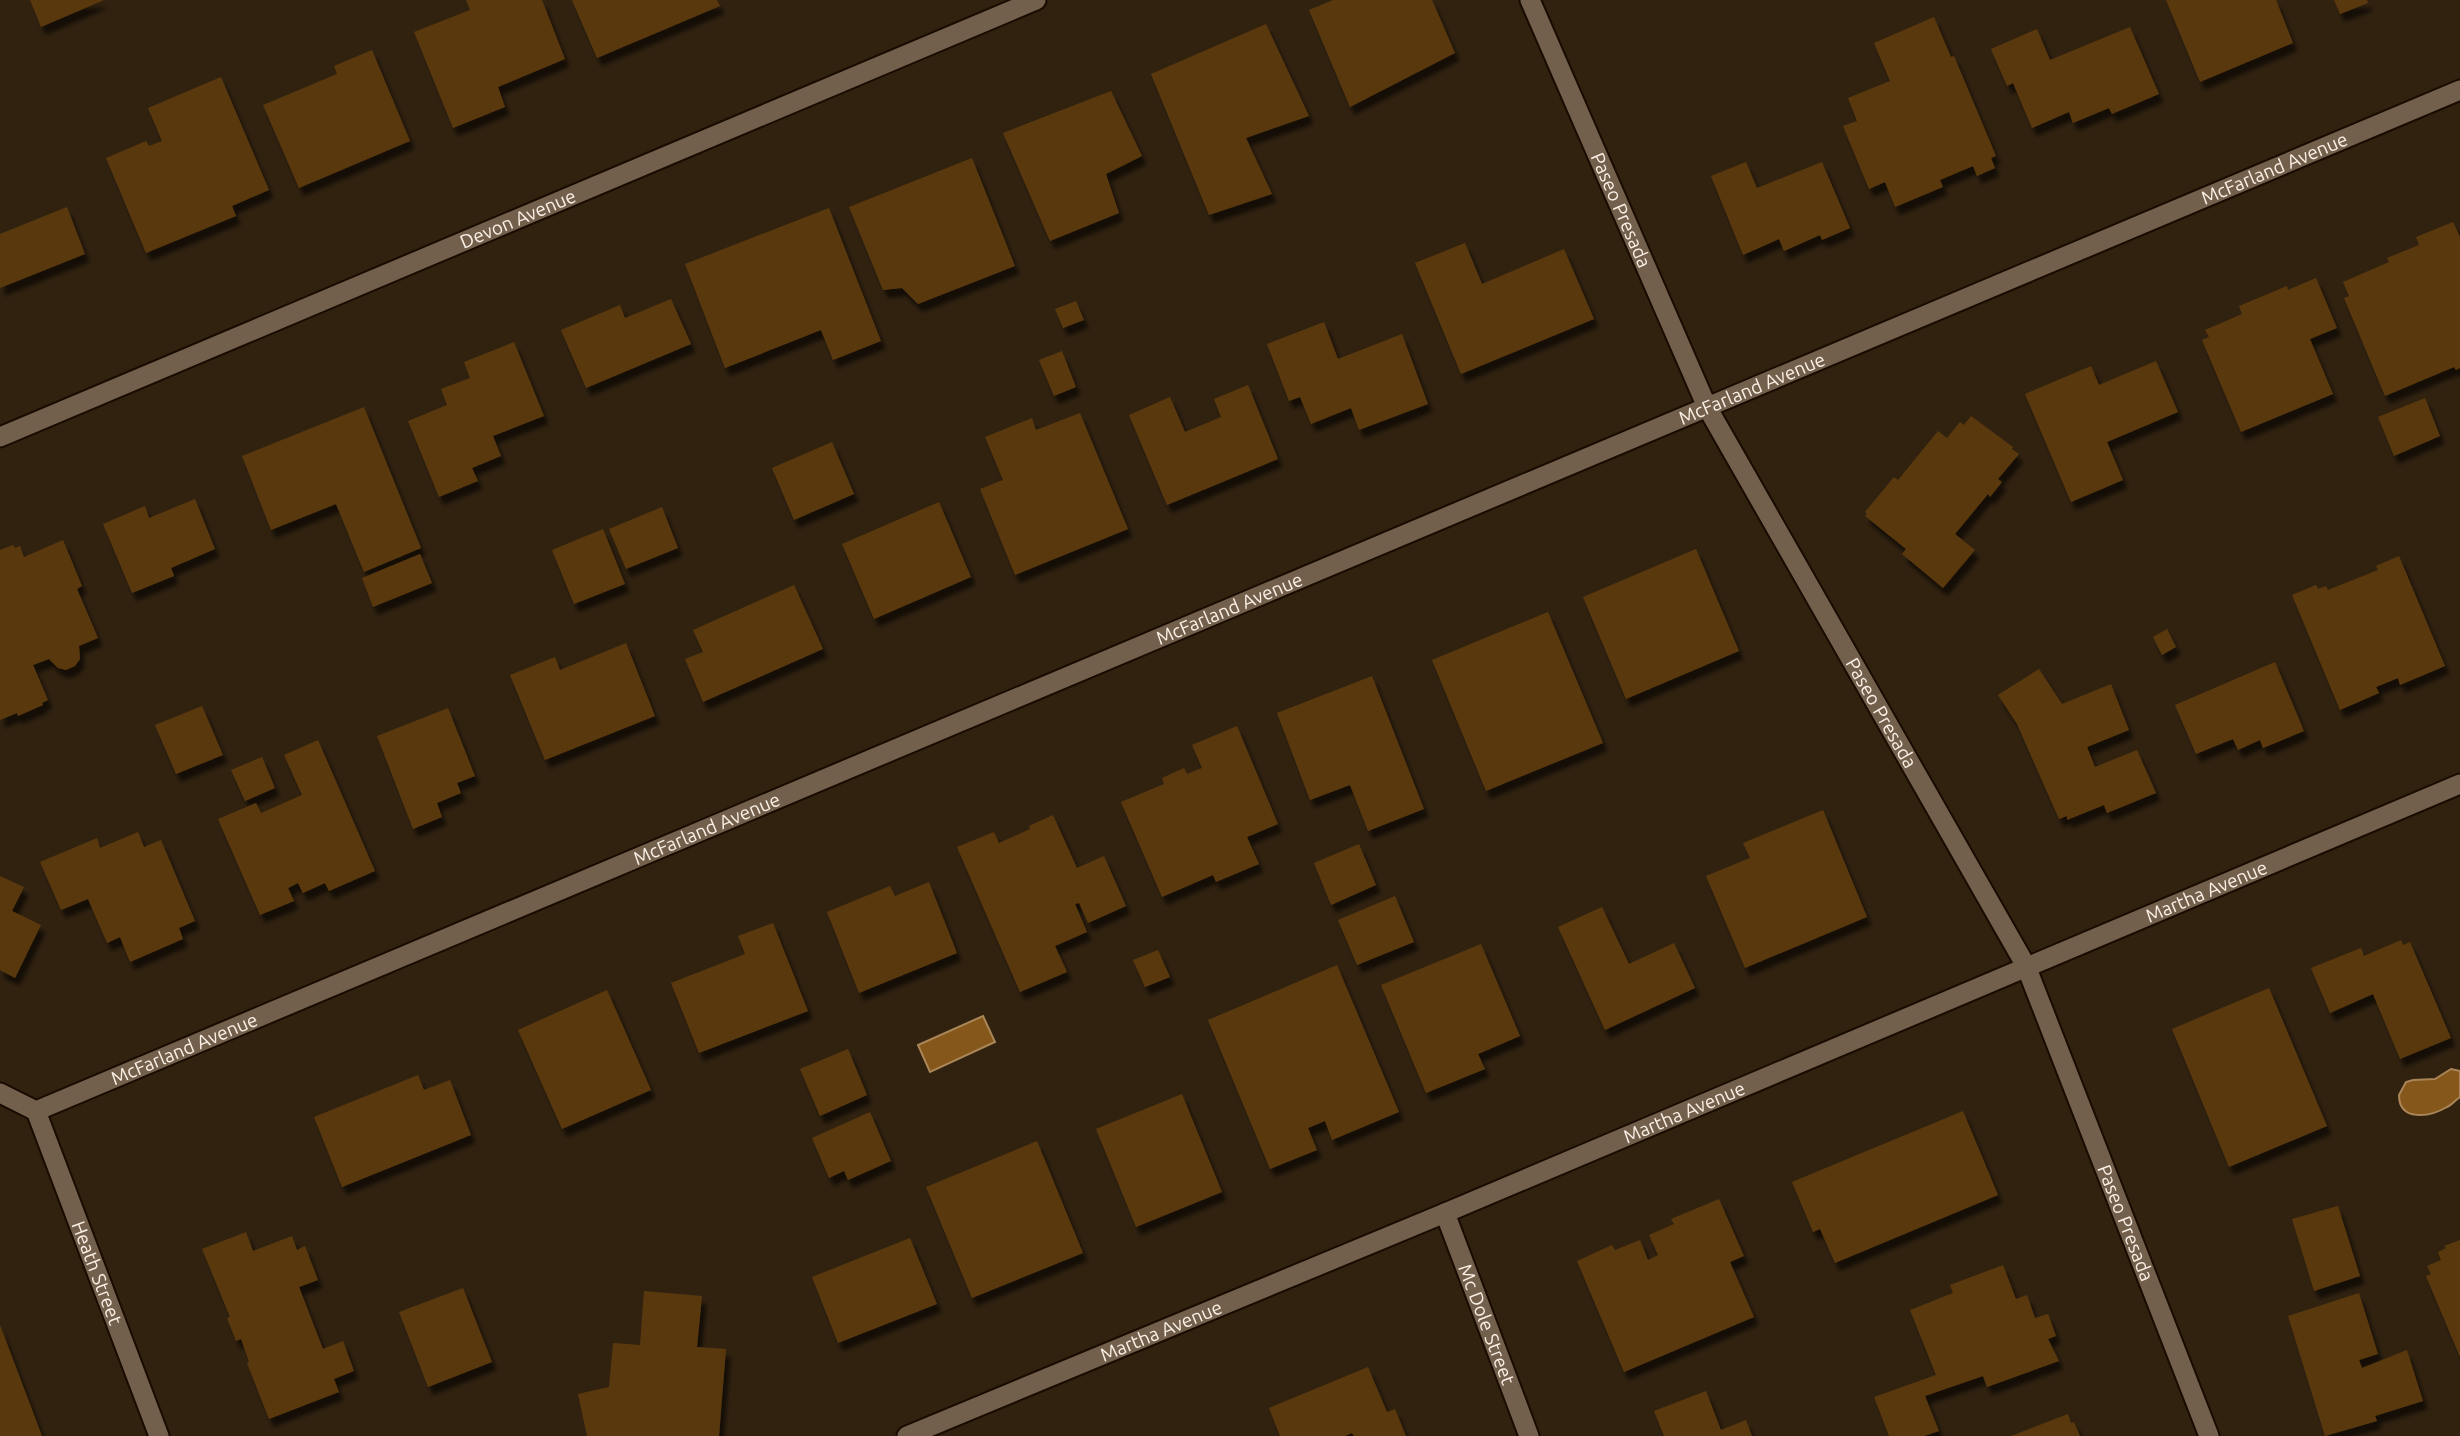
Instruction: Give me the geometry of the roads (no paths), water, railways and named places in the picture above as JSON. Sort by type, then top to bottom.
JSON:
[{"type":"street","name":"Devon Avenue","points":[[0,437],[1036,0]]},
{"type":"street","name":"Paseo Presada","points":[[1530,0],[1707,407],[2026,966],[2209,1436]]},
{"type":"street","name":"McFarland Avenue","points":[[36,1111],[2460,90]]},
{"type":"street","name":"Martha Avenue","points":[[906,1436],[1445,1213],[2460,784]]},
{"type":"street","points":[[0,1093],[36,1111]]},
{"type":"street","name":"Heath Street","points":[[36,1111],[159,1436]]},
{"type":"street","name":"Mc Dole Street","points":[[1445,1213],[1529,1436]]}]
